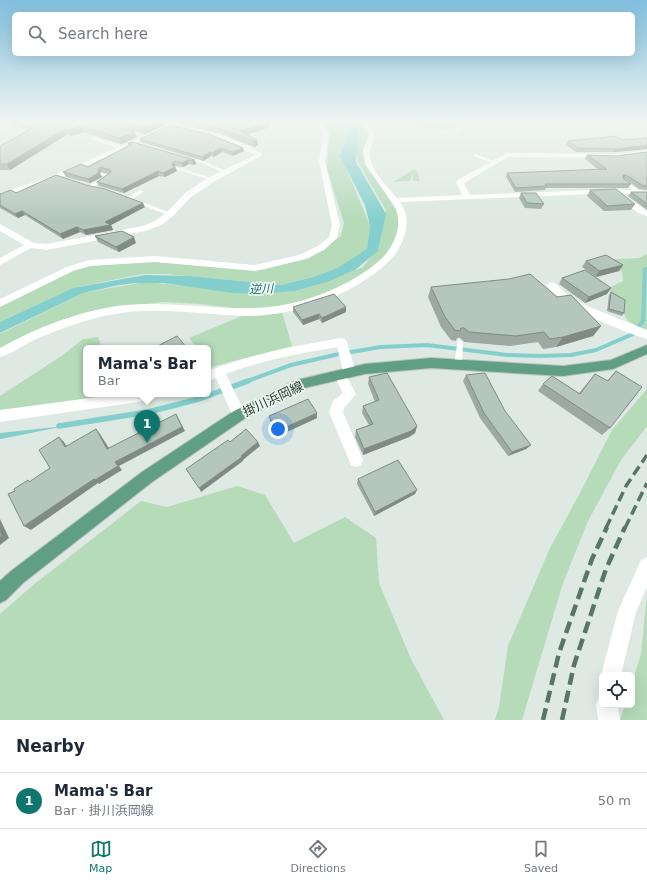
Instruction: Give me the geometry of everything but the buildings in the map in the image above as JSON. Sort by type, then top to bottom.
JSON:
[{"type":"main road","name":"掛川浜岡線","points":[[0,594],[17,577],[147,478],[239,415],[301,384],[346,370],[431,363],[458,359],[563,371],[613,364],[647,349]]},
{"type":"street","points":[[0,195],[61,178],[108,154]]},
{"type":"street","points":[[0,227],[36,247],[47,247],[145,228],[171,214],[188,196],[212,179],[260,155],[257,154]]},
{"type":"street","points":[[0,303],[70,269],[89,263],[155,259],[255,268],[280,264],[302,257],[321,248],[333,238],[336,225],[322,162],[322,154]]},
{"type":"street","points":[[0,353],[23,340],[70,322],[116,310],[153,307],[203,308],[250,312],[285,308],[327,295],[357,282],[382,263],[398,244],[403,226],[401,211],[369,166],[367,154]]},
{"type":"street","points":[[467,197],[460,182],[507,155],[614,156],[634,154]]},
{"type":"street","points":[[394,200],[615,191],[647,193]]},
{"type":"street","points":[[615,191],[647,214]]},
{"type":"street","points":[[0,262],[31,245]]},
{"type":"street","points":[[550,285],[565,298],[588,311],[647,335]]},
{"type":"street","points":[[239,415],[232,399],[217,375],[241,363],[280,353],[341,342],[350,394],[338,405],[336,412],[356,460]]},
{"type":"street","points":[[0,416],[138,397]]},
{"type":"street","points":[[612,672],[627,611],[647,566]]},
{"type":"street","points":[[0,588],[17,577]]},
{"type":"street","points":[[607,708],[609,720]]},
{"type":"lane","points":[[474,156],[494,162]]},
{"type":"lane","points":[[185,158],[201,161],[225,172]]},
{"type":"lane","points":[[176,168],[212,179]]},
{"type":"lane","points":[[91,187],[109,176],[102,174]]},
{"type":"lane","points":[[623,180],[638,192]]},
{"type":"lane","points":[[77,183],[97,188]]},
{"type":"lane","points":[[129,199],[142,191]]},
{"type":"lane","points":[[122,196],[171,214]]},
{"type":"lane","points":[[458,359],[460,342]]},
{"type":"green space","points":[[328,154],[341,154],[370,226],[367,249],[337,268],[313,277],[281,285],[166,274],[142,274],[73,288],[0,322],[0,305],[70,269],[96,263],[156,262],[262,270],[310,258],[341,236],[344,223],[327,169]]},
{"type":"green space","points":[[357,154],[369,154],[368,168],[396,210],[401,221],[396,240],[385,256],[357,279],[327,295],[285,306],[250,310],[200,304],[162,302],[95,311],[0,350],[0,334],[83,293],[139,283],[156,283],[262,294],[295,291],[317,285],[363,267],[379,247],[386,210],[358,162]]},
{"type":"green space","points":[[413,170],[416,170],[419,176],[419,181],[413,181],[413,172],[410,181],[393,182]]},
{"type":"green space","points":[[647,254],[647,332],[628,321],[609,288],[623,281],[622,271],[603,260],[639,258]]},
{"type":"green space","points":[[282,312],[292,346],[211,367],[211,345],[195,345],[189,338],[242,316]]},
{"type":"green space","points":[[98,337],[101,345],[83,345],[83,397],[99,397],[0,411],[0,396],[63,355],[83,339]]},
{"type":"green space","points":[[647,389],[647,426],[621,460],[588,521],[563,583],[522,720],[495,720],[499,707],[508,646],[550,548],[612,430]]},
{"type":"green space","points":[[237,486],[265,495],[294,543],[345,517],[376,538],[379,583],[411,659],[444,720],[0,720],[0,614],[32,586],[141,501],[167,507]]},
{"type":"green space","points":[[647,594],[647,720],[620,720],[624,708],[635,708],[635,673],[641,654]]},
{"type":"water","name":"逆川","points":[[341,154],[356,154],[356,162],[386,214],[378,251],[355,270],[327,282],[295,291],[262,294],[233,293],[163,283],[136,283],[119,285],[83,293],[0,333],[0,322],[73,288],[145,275],[189,276],[281,285],[313,277],[337,268],[367,249],[370,226],[365,205],[340,156]]},
{"type":"water","points":[[65,426],[1,439],[0,439],[0,433]]},
{"type":"waterway","points":[[245,382],[291,365],[339,354],[381,347],[427,345],[507,355],[540,356],[571,355],[596,350],[633,334],[643,321],[645,269]]},
{"type":"waterway","points":[[211,395],[248,381]]},
{"type":"waterway","points":[[59,426],[148,412],[204,397]]},
{"type":"railway","points":[[606,528],[626,486],[647,455]]},
{"type":"railway","points":[[625,528],[647,483]]},
{"type":"railway","points":[[543,720],[559,653],[592,559],[607,527]]},
{"type":"railway","points":[[562,720],[574,665],[606,569],[625,527]]},
{"type":"place","name":"Mama's Bar","points":[[147,443]]}]
